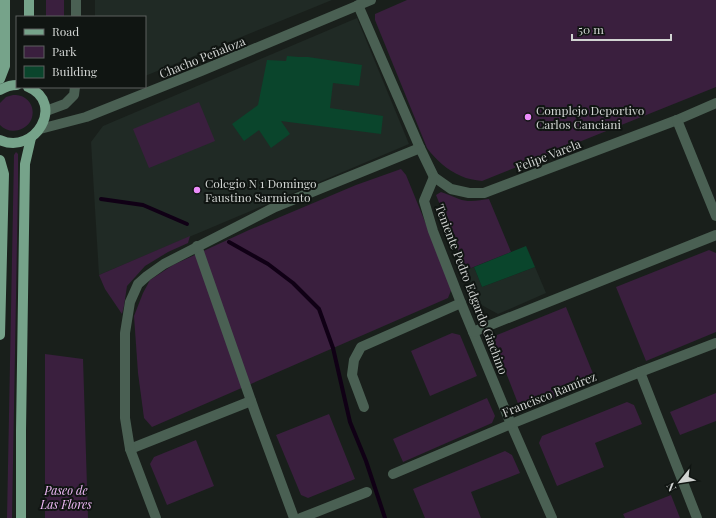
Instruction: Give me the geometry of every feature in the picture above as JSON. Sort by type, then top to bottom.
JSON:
[{"type":"main road","points":[[0,79],[5,66],[5,0]]},
{"type":"main road","points":[[28,0],[29,16]]},
{"type":"main road","points":[[0,90],[2,88],[16,85]]},
{"type":"main road","points":[[0,140],[12,143],[23,141],[31,138],[40,129],[46,111],[42,99],[31,88]]},
{"type":"main road","points":[[21,518],[25,164],[31,138]]},
{"type":"main road","points":[[0,160],[4,174],[0,335]]},
{"type":"street","points":[[76,0],[76,16]]},
{"type":"street","name":"Chacho Peñaloza","points":[[40,129],[86,117],[201,72],[371,0]]},
{"type":"street","points":[[358,5],[420,148],[434,176]]},
{"type":"street","points":[[46,111],[65,104],[74,95],[75,88]]},
{"type":"street","name":"Felipe Varela","points":[[434,176],[451,189],[484,194],[677,120],[716,103]]},
{"type":"street","points":[[677,120],[716,216]]},
{"type":"street","points":[[156,518],[130,449],[125,418],[125,334],[130,302],[138,284],[164,264],[275,207],[420,148]]},
{"type":"street","name":"Teniente Pedro Edgardo Giachino","points":[[434,176],[424,201],[433,232],[510,424],[552,518]]},
{"type":"street","points":[[473,332],[716,235]]},
{"type":"street","points":[[198,246],[251,401],[294,518]]},
{"type":"street","points":[[364,408],[352,375],[354,360],[362,347],[461,304]]},
{"type":"street","name":"Francisco Ramírez","points":[[393,474],[510,424],[716,343]]},
{"type":"street","points":[[640,372],[697,518]]},
{"type":"street","points":[[130,449],[251,401]]},
{"type":"street","points":[[301,518],[367,492]]},
{"type":"shaded area","points":[[95,0],[332,0],[146,76],[146,16],[95,16]]},
{"type":"shaded area","name":"Colegio N 1 Domingo Faustino Sarmiento","points":[[357,18],[409,144],[99,275],[91,142],[103,126]]},
{"type":"shaded area","points":[[474,267],[482,287],[535,267],[546,293],[498,314],[478,303],[466,270]]},
{"type":"green space","points":[[46,0],[64,0],[64,16],[46,16]]},
{"type":"green space","name":"Complejo Deportivo Carlos Canciani","points":[[407,0],[716,0],[716,87],[482,181],[466,178],[446,168],[427,148],[375,20],[375,14]]},
{"type":"green space","points":[[13,95],[24,97],[28,100],[33,112],[32,119],[27,125],[20,130],[11,131],[0,125],[0,103],[6,97]]},
{"type":"green space","points":[[199,102],[215,141],[149,168],[133,129]]},
{"type":"green space","points":[[16,152],[18,154],[18,187],[12,518],[7,518],[14,155]]},
{"type":"green space","points":[[401,169],[406,175],[452,288],[448,298],[152,427],[144,418],[138,373],[134,316],[150,280],[173,265],[249,230],[356,185]]},
{"type":"green space","points":[[441,192],[467,201],[489,199],[511,252],[466,270],[436,195]]},
{"type":"green space","points":[[190,236],[188,243],[168,252],[145,266],[127,286],[122,314],[105,289],[99,275]]},
{"type":"green space","points":[[709,250],[716,253],[716,332],[646,361],[616,287]]},
{"type":"green space","points":[[566,307],[596,381],[527,409],[519,406],[494,342],[497,335]]},
{"type":"green space","points":[[452,333],[460,335],[477,376],[430,396],[411,351]]},
{"type":"green space","name":"Paseo de Las Flores","points":[[45,354],[83,359],[88,518],[45,518]]},
{"type":"green space","points":[[716,393],[716,421],[680,435],[670,412]]},
{"type":"green space","points":[[487,398],[495,416],[492,423],[403,462],[393,439]]},
{"type":"green space","points":[[627,402],[634,405],[642,424],[595,443],[604,467],[557,486],[539,443],[542,436]]},
{"type":"green space","points":[[329,414],[355,479],[308,498],[301,495],[276,435]]},
{"type":"green space","points":[[196,440],[214,486],[167,505],[150,464],[154,457]]},
{"type":"green space","points":[[505,451],[512,455],[520,473],[471,492],[481,518],[425,518],[413,489]]},
{"type":"green space","points":[[671,495],[680,518],[625,518],[623,514]]},
{"type":"building","points":[[287,56],[308,57],[362,65],[359,86],[333,83],[330,108],[383,116],[381,134],[281,121],[290,134],[271,148],[259,130],[244,141],[232,124],[258,105],[267,60],[286,61]]},
{"type":"building","points":[[526,246],[535,267],[482,287],[474,267]]},
{"type":"waterway","points":[[101,199],[143,205],[187,224]]},
{"type":"waterway","points":[[229,242],[268,264],[293,283],[319,309],[333,348],[350,422],[366,461],[385,518]]},
{"type":"place","name":"Complejo Deportivo Carlos Canciani","points":[[528,117]]},
{"type":"place","name":"Colegio N 1 Domingo Faustino Sarmiento","points":[[197,190]]}]
